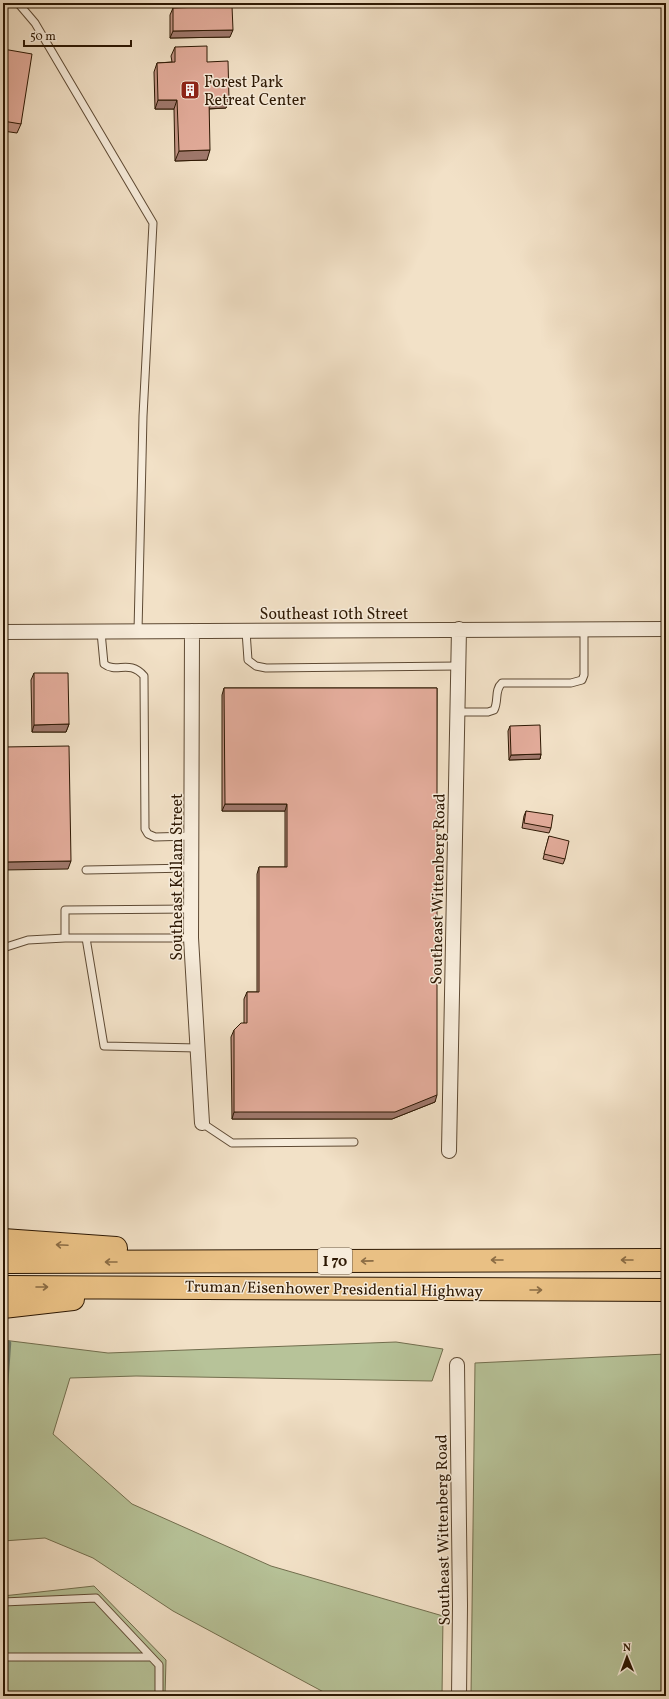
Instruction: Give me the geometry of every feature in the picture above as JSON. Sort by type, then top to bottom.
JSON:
[{"type":"highway","points":[[3,1240],[106,1247],[177,1249],[282,1262]]},
{"type":"highway","name":"Truman/Eisenhower Presidential Highway","points":[[3,1262],[666,1260]]},
{"type":"highway","name":"Truman/Eisenhower Presidential Highway","points":[[3,1287],[666,1290]]},
{"type":"highway","points":[[3,1308],[62,1300],[107,1298],[207,1287]]},
{"type":"street","name":"Southeast Wittenberg Road","points":[[449,1151],[459,629]]},
{"type":"street","name":"Southeast 10th Street","points":[[3,632],[666,629]]},
{"type":"street","name":"Southeast Kellam Street","points":[[192,631],[191,938],[202,1123]]},
{"type":"street","name":"Southeast Wittenberg Road","points":[[457,1365],[460,1606],[458,1696]]},
{"type":"lane","points":[[18,3],[35,23],[153,223],[144,416],[138,631]]},
{"type":"lane","points":[[457,712],[488,712],[494,710],[497,706],[498,689],[502,683],[571,683],[582,680],[584,675],[584,629]]},
{"type":"lane","points":[[246,631],[248,660],[256,666],[266,668],[458,666]]},
{"type":"lane","points":[[101,632],[104,664],[108,667],[132,667],[138,669],[144,676],[145,829],[148,834],[154,837],[192,836]]},
{"type":"lane","points":[[86,870],[192,868]]},
{"type":"lane","points":[[65,938],[65,910],[192,909]]},
{"type":"lane","points":[[3,948],[28,940],[65,938],[191,938]]},
{"type":"lane","points":[[86,938],[104,1046],[198,1048]]},
{"type":"lane","points":[[202,1123],[232,1143],[354,1142]]},
{"type":"lane","points":[[3,1602],[96,1598],[159,1665],[159,1696]]},
{"type":"lane","points":[[3,1657],[151,1657]]},
{"type":"green space","points":[[3,1340],[108,1353],[396,1342],[443,1349],[432,1381],[136,1376],[70,1378],[53,1434],[132,1504],[271,1566],[443,1616],[442,1696],[331,1696],[173,1611],[93,1558],[45,1538],[3,1541]]},
{"type":"green space","points":[[666,1354],[666,1696],[471,1696],[475,1363]]},
{"type":"green space","points":[[94,1586],[166,1660],[165,1696],[3,1696],[3,1596]]},
{"type":"building","name":"Forest Park Retreat Center","points":[[232,6],[233,30],[173,31],[173,8]]},
{"type":"building","name":"Forest Park Retreat Center","points":[[207,46],[207,62],[228,61],[229,99],[209,100],[210,150],[179,151],[177,100],[158,100],[157,63],[175,62],[175,47]]},
{"type":"building","points":[[3,49],[32,54],[21,124],[3,121]]},
{"type":"building","points":[[34,673],[68,673],[69,724],[34,725]]},
{"type":"building","points":[[224,688],[437,688],[437,1095],[395,1112],[234,1112],[234,1030],[241,1023],[247,1023],[247,992],[259,992],[259,867],[287,867],[287,804],[225,804]]},
{"type":"building","points":[[540,725],[541,754],[511,755],[510,726]]},
{"type":"building","points":[[69,746],[71,861],[3,862],[3,747]]},
{"type":"building","points":[[526,811],[553,815],[551,828],[524,823]]},
{"type":"building","points":[[549,836],[569,841],[565,859],[544,854]]},
{"type":"waterway","points":[[3,1056],[3,1077]]},
{"type":"waterway","points":[[3,1196],[3,1210]]},
{"type":"waterway","points":[[3,1427],[9,1343]]},
{"type":"place","name":"Forest Park Retreat Center","points":[[190,90]]}]
